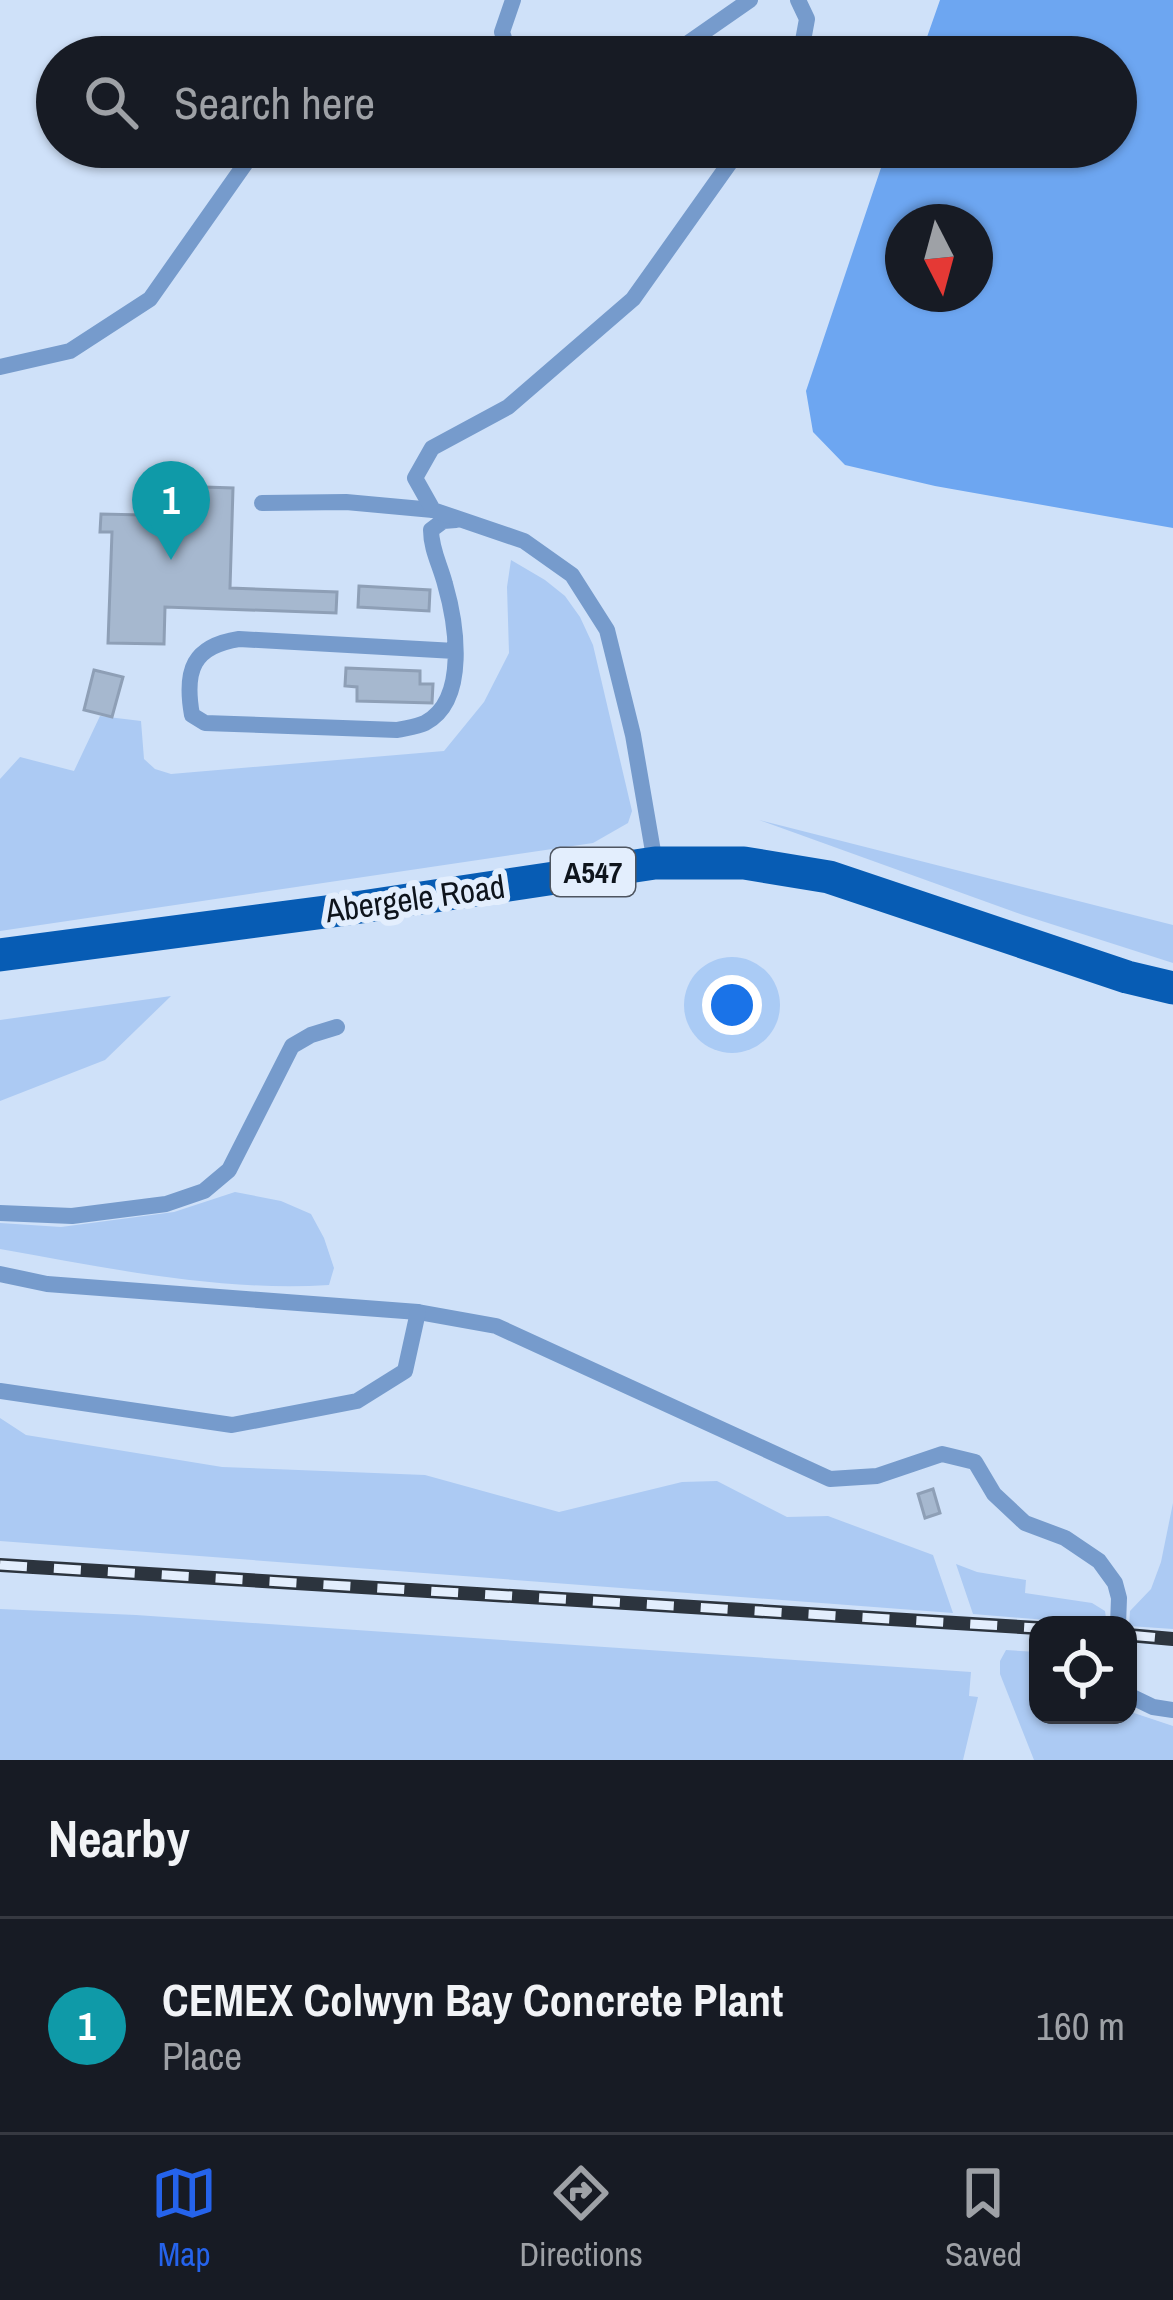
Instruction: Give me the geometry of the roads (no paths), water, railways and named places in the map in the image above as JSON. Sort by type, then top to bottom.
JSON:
[{"type":"main road","name":"Abergele Road","points":[[0,955],[655,863],[744,863],[829,877],[1127,977],[1173,988]]},
{"type":"lane","points":[[503,36],[513,0]]},
{"type":"lane","points":[[698,36],[750,0]]},
{"type":"lane","points":[[798,0],[806,19],[803,36]]},
{"type":"lane","points":[[0,367],[70,352],[150,299],[242,168]]},
{"type":"lane","points":[[434,509],[416,478],[432,448],[508,406],[633,299],[726,168]]},
{"type":"lane","points":[[262,503],[346,502],[434,509],[524,541],[572,575],[607,630],[633,735],[655,863]]},
{"type":"lane","points":[[455,651],[239,639],[217,642],[201,653],[192,672],[192,715],[206,723],[397,730],[425,723],[442,707],[453,684],[455,651],[456,632],[431,530],[443,520],[469,520]]},
{"type":"lane","points":[[0,1213],[72,1216],[166,1204],[203,1191],[229,1170],[292,1046],[337,1027]]},
{"type":"lane","points":[[0,1274],[47,1285],[418,1312],[496,1327],[830,1479],[877,1476],[942,1454],[975,1462],[994,1494],[1024,1523],[1065,1538],[1099,1562],[1115,1583],[1118,1616]]},
{"type":"lane","points":[[0,1390],[232,1425],[357,1401],[405,1371],[418,1312]]},
{"type":"lane","points":[[1137,1699],[1173,1711]]},
{"type":"water","points":[[940,0],[1173,0],[1173,528],[935,486],[845,465],[813,432],[806,391],[881,168],[1137,168],[1137,36],[927,36]]},
{"type":"railway","points":[[0,1565],[1029,1627]]},
{"type":"railway","points":[[1137,1636],[1173,1639]]},
{"type":"place","name":"CEMEX Colwyn Bay Concrete Plant","points":[[171,560]]}]
